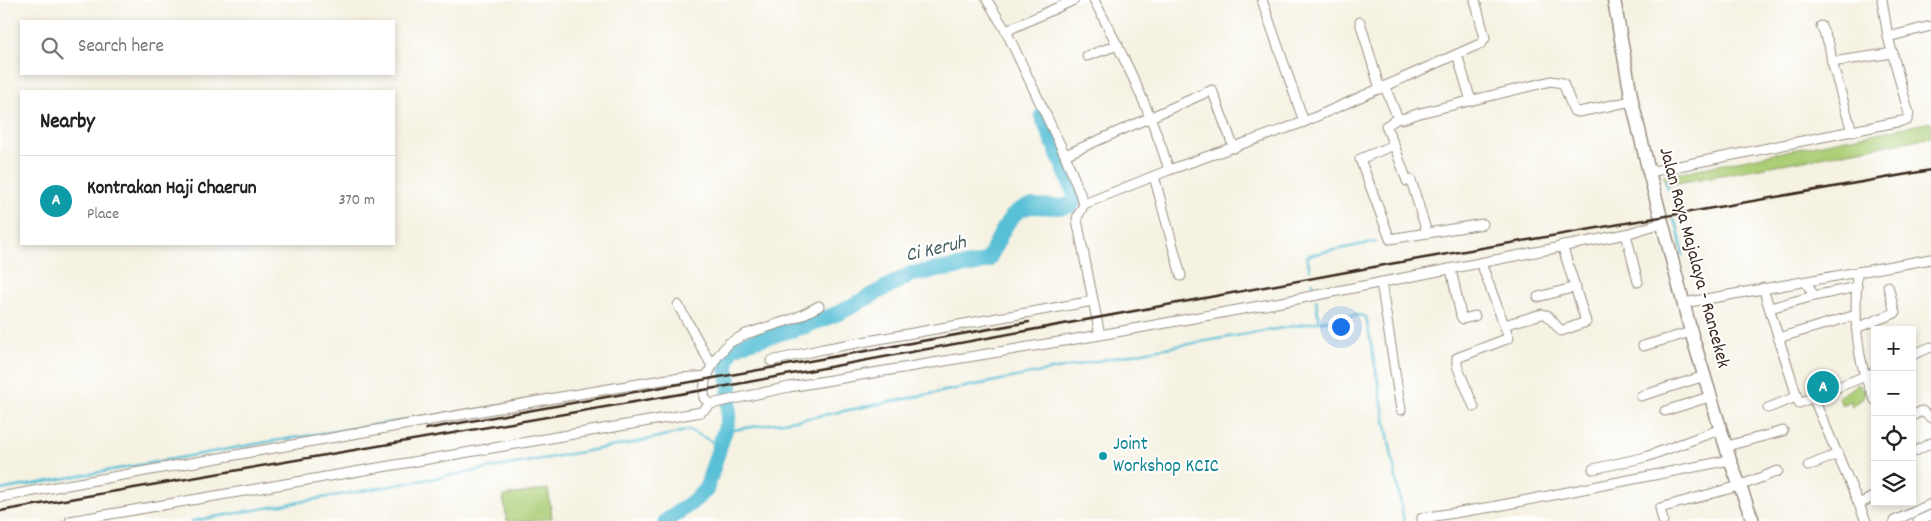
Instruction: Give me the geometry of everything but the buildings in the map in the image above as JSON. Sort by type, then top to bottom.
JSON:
[{"type":"main road","name":"Jalan Raya Majalaya - Rancekek","points":[[1614,0],[1632,101],[1648,172],[1691,332],[1712,396],[1720,429],[1753,521]]},
{"type":"street","points":[[987,0],[1006,31],[1065,155],[1084,204]]},
{"type":"street","points":[[1006,31],[1074,0]]},
{"type":"street","points":[[1095,0],[1118,45],[1166,154],[1169,170]]},
{"type":"street","points":[[1262,0],[1304,122]]},
{"type":"street","points":[[1648,172],[1907,120],[1909,114],[1888,37],[1882,0]]},
{"type":"street","points":[[1100,335],[1077,218],[1084,204],[1169,170],[1304,122],[1482,43],[1485,38],[1478,1]]},
{"type":"street","points":[[1360,22],[1383,88],[1398,118]]},
{"type":"street","points":[[1821,26],[1829,44],[1832,62],[1852,132]]},
{"type":"street","points":[[1888,37],[1931,26]]},
{"type":"street","points":[[1087,56],[1118,45]]},
{"type":"street","points":[[1832,62],[1893,53]]},
{"type":"street","points":[[1457,54],[1472,101]]},
{"type":"street","points":[[1427,233],[1411,180],[1407,181],[1386,126],[1398,118],[1551,81],[1563,83],[1574,110],[1579,112],[1632,101]]},
{"type":"street","points":[[1065,155],[1212,90],[1234,148]]},
{"type":"street","points":[[1394,145],[1360,159],[1390,239],[1483,224]]},
{"type":"street","points":[[1154,176],[1181,276]]},
{"type":"street","points":[[70,521],[701,412],[711,404],[789,387],[1100,335],[1451,269],[1562,245],[1626,234],[1662,224]]},
{"type":"street","points":[[1626,234],[1638,282]]},
{"type":"street","points":[[1504,325],[1545,314],[1561,331],[1586,322],[1562,245]]},
{"type":"street","points":[[1684,303],[1931,259]]},
{"type":"street","points":[[1474,407],[1457,366],[1456,358],[1507,340],[1508,334],[1497,311],[1481,263]]},
{"type":"street","points":[[1451,269],[1461,316],[1464,318],[1475,316]]},
{"type":"street","points":[[1858,272],[1856,328],[1864,377],[1871,392]]},
{"type":"street","points":[[1381,282],[1401,410]]},
{"type":"street","points":[[1806,282],[1814,296]]},
{"type":"street","points":[[1856,328],[1895,313],[1888,286]]},
{"type":"street","points":[[1538,297],[1576,287]]},
{"type":"street","points":[[1770,308],[1856,287]]},
{"type":"street","points":[[1762,288],[1799,403],[1871,374]]},
{"type":"street","points":[[771,361],[823,349],[1093,301]]},
{"type":"street","points":[[678,305],[712,366]]},
{"type":"street","points":[[711,404],[704,398],[704,384],[712,366],[724,347],[746,334],[796,318],[819,306]]},
{"type":"street","points":[[1778,338],[1856,315]]},
{"type":"street","points":[[1643,346],[1691,332]]},
{"type":"street","points":[[1916,353],[1931,347]]},
{"type":"street","points":[[0,497],[573,395],[668,379],[708,376]]},
{"type":"street","points":[[1641,396],[1705,376]]},
{"type":"street","points":[[1665,411],[1712,396]]},
{"type":"street","points":[[1768,408],[1796,397]]},
{"type":"street","points":[[1813,397],[1866,521]]},
{"type":"street","points":[[1916,414],[1922,411],[1931,418]]},
{"type":"street","points":[[1592,469],[1646,457],[1720,429]]},
{"type":"street","points":[[1727,446],[1783,430]]},
{"type":"street","points":[[1916,452],[1931,443]]},
{"type":"street","points":[[1808,466],[1838,454]]},
{"type":"street","points":[[1422,521],[1422,518],[1501,505],[1730,460]]},
{"type":"street","points":[[1663,521],[1660,508],[1739,486],[1778,471]]},
{"type":"street","points":[[1859,504],[1871,498]]},
{"type":"street","points":[[1894,521],[1930,506]]},
{"type":"street","points":[[1918,521],[1931,515]]},
{"type":"green space","points":[[1931,122],[1931,137],[1666,185],[1663,176]]},
{"type":"green space","points":[[1859,384],[1861,389],[1866,391],[1861,400],[1852,406],[1851,401],[1842,405],[1838,397]]},
{"type":"green space","points":[[548,489],[552,518],[532,521],[507,521],[503,496]]},
{"type":"waterway","name":"Ci Keruh","points":[[666,521],[706,490],[728,420],[730,387],[726,362],[732,349],[745,343],[805,326],[839,313],[911,274],[977,264],[988,260],[1005,227],[1017,212],[1033,206],[1057,207],[1071,205],[1076,197],[1042,116]]},
{"type":"waterway","points":[[1666,180],[1668,189]]},
{"type":"waterway","points":[[1673,219],[1678,228],[1683,255]]},
{"type":"waterway","points":[[1310,269],[1307,257],[1309,255],[1375,242]]},
{"type":"waterway","points":[[1313,282],[1314,289]]},
{"type":"waterway","points":[[1316,299],[1319,322]]},
{"type":"waterway","points":[[726,431],[808,418],[1148,351],[1358,315],[1366,317],[1404,521]]},
{"type":"waterway","points":[[0,490],[273,441],[415,419]]},
{"type":"waterway","points":[[192,521],[633,443],[689,430],[721,446]]},
{"type":"railway","points":[[0,511],[721,387],[1390,264],[1931,170]]},
{"type":"railway","points":[[426,429],[1029,322]]},
{"type":"place","name":"Kontrakan Haji Chaerun","points":[[1823,387]]},
{"type":"place","name":"Joint Workshop KCIC","points":[[1103,456]]}]
